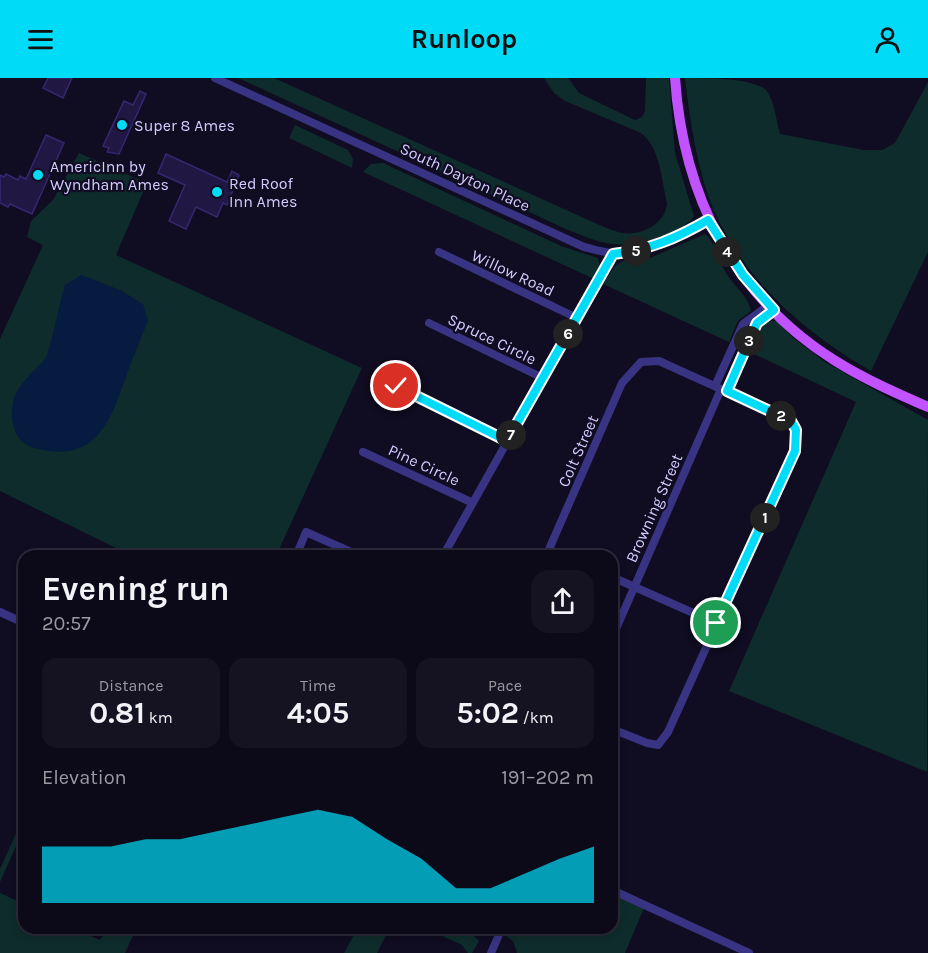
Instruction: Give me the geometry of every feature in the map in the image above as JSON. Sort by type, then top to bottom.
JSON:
[{"type":"main road","points":[[675,78],[684,146],[697,194],[708,220],[743,275],[771,308],[814,346],[860,375],[928,407]]},
{"type":"street","name":"South Dayton Place","points":[[215,78],[584,247],[613,254],[637,251],[667,242],[708,220]]},
{"type":"street","name":"Willow Road","points":[[439,252],[577,318]]},
{"type":"street","points":[[446,550],[613,254]]},
{"type":"street","name":"Browning Street","points":[[721,389],[743,324],[771,308]]},
{"type":"street","name":"Browning Street","points":[[618,624],[721,389],[757,323],[771,308]]},
{"type":"street","name":"Spruce Circle","points":[[429,323],[543,378]]},
{"type":"street","name":"Colt Street","points":[[549,550],[622,383],[641,362],[659,361],[721,389]]},
{"type":"street","points":[[396,386],[507,441]]},
{"type":"street","points":[[618,731],[658,745],[668,732],[795,451],[796,430],[791,421],[721,389]]},
{"type":"street","name":"Pine Circle","points":[[363,452],[473,503]]},
{"type":"street","points":[[298,550],[306,532],[346,550]]},
{"type":"street","points":[[618,580],[716,623]]},
{"type":"street","points":[[0,612],[18,620]]},
{"type":"street","points":[[618,893],[749,953]]},
{"type":"street","points":[[491,953],[499,934]]},
{"type":"green space","points":[[238,78],[274,78],[604,227],[621,233],[630,233],[652,227],[666,210],[667,203],[653,147],[641,133],[565,101],[554,93],[544,78],[568,78],[579,93],[635,120],[642,117],[645,111],[646,78],[669,78],[675,153],[694,216],[688,223],[669,234],[633,244],[607,243],[596,240],[568,230]]},
{"type":"green space","points":[[685,78],[727,79],[758,85],[765,89],[771,99],[780,134],[864,150],[882,150],[895,143],[928,82],[928,252],[871,371],[847,357],[802,324],[762,285],[729,240],[716,215],[704,183],[692,130]]},
{"type":"green space","points":[[295,125],[348,150],[353,159],[352,168],[289,138]]},
{"type":"green space","points":[[79,153],[147,183],[116,255],[362,368],[279,550],[120,550],[0,491],[0,339],[43,245],[27,237],[31,221],[53,200]]},
{"type":"green space","points":[[383,163],[561,246],[598,258],[600,266],[594,279],[363,172],[371,164]]},
{"type":"green space","points":[[705,234],[714,246],[728,276],[747,300],[751,311],[738,321],[729,342],[603,284],[615,266],[623,261],[650,258]]},
{"type":"green space","points":[[769,321],[777,321],[792,337],[825,362],[928,420],[927,772],[729,691],[856,402],[752,353],[762,327]]},
{"type":"green space","points":[[18,829],[18,846],[16,846],[0,882],[0,869]]},
{"type":"green space","points":[[0,893],[18,901],[18,934],[86,934],[100,940],[103,934],[134,934],[125,953],[0,953]]},
{"type":"green space","points":[[618,896],[644,908],[625,953],[517,953],[513,941],[506,936],[507,934],[618,934]]},
{"type":"green space","points":[[354,934],[386,934],[377,953],[344,953]]},
{"type":"green space","points":[[438,934],[472,934],[479,941],[472,953],[468,953],[462,945]]},
{"type":"water","points":[[81,275],[120,290],[143,304],[148,320],[115,405],[100,433],[89,443],[75,449],[59,452],[38,449],[27,445],[16,434],[12,417],[14,398],[22,384],[47,355],[65,285]]},
{"type":"building","points":[[48,78],[72,78],[63,98],[43,88]]},
{"type":"building","name":"Super 8 Ames","points":[[140,91],[146,94],[119,154],[107,152],[109,148],[103,146],[124,101],[133,105]]},
{"type":"building","name":"AmericInn by Wyndham Ames","points":[[46,135],[64,143],[32,214],[10,204],[8,207],[0,203],[0,175],[4,177],[6,174],[18,180],[20,176],[26,179]]},
{"type":"building","name":"Red Roof Inn Ames","points":[[166,154],[227,182],[232,171],[239,175],[227,205],[223,203],[217,217],[196,207],[186,229],[169,221],[185,185],[158,173]]},
{"type":"place","name":"Super 8 Ames","points":[[122,125]]},
{"type":"place","name":"AmericInn by Wyndham Ames","points":[[38,175]]},
{"type":"place","name":"Red Roof Inn Ames","points":[[217,192]]},
{"type":"route","points":[[396,386],[507,441],[613,254],[637,251],[667,242],[708,220],[723,247],[743,275],[774,310],[757,323],[727,391],[791,421],[796,430],[795,451],[716,623]]}]
